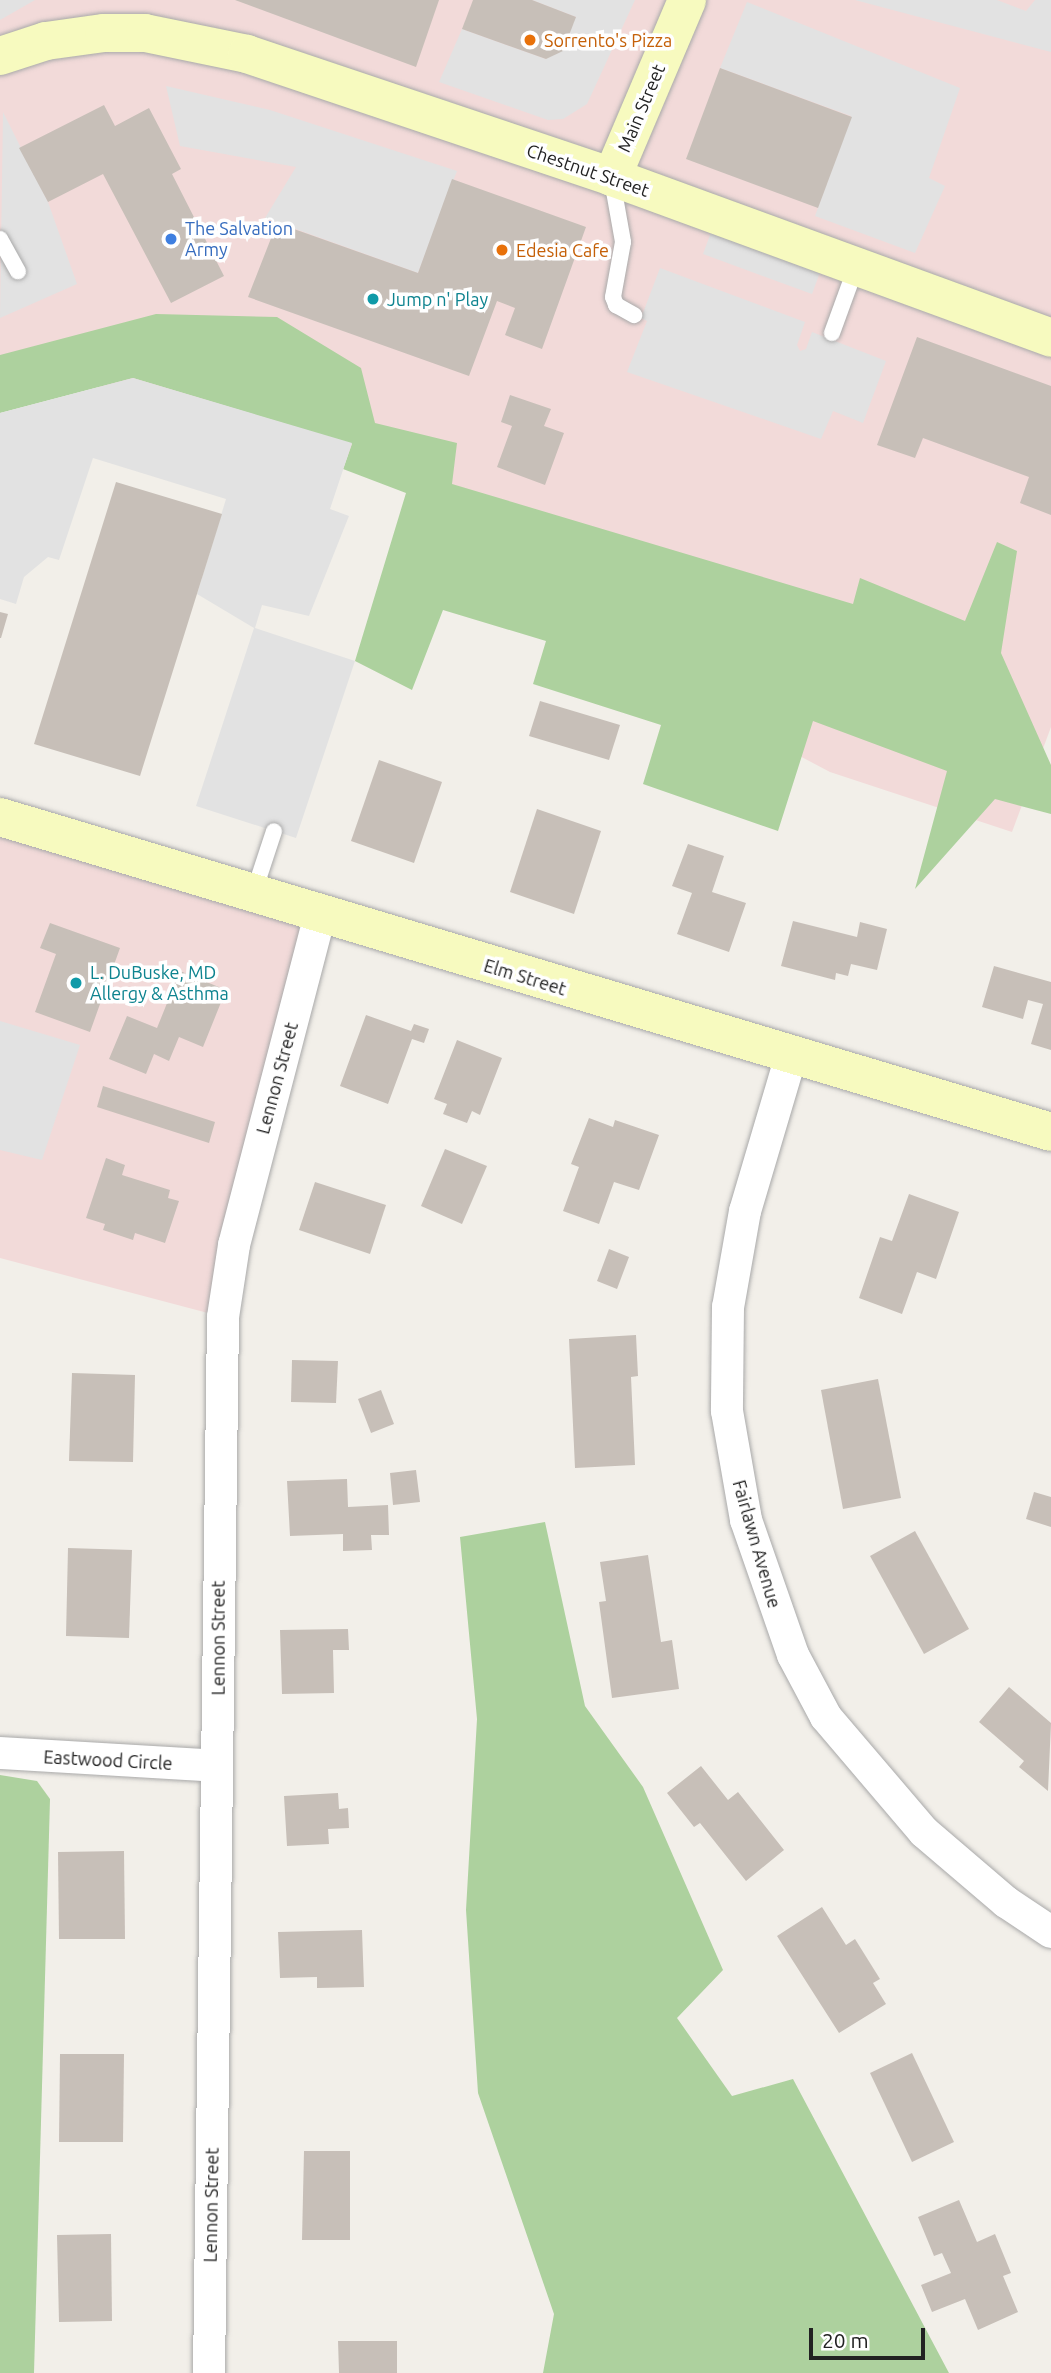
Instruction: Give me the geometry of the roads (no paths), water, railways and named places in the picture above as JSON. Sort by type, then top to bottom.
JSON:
[{"type":"street","name":"Main Street","points":[[612,177],[687,0]]},
{"type":"street","name":"Chestnut Street","points":[[0,56],[65,37],[118,33],[164,36],[247,54],[612,177],[1051,338]]},
{"type":"street","name":"Elm Street","points":[[0,817],[253,896],[1051,1132]]},
{"type":"street","name":"Lennon Street","points":[[209,2373],[219,1382],[226,1285],[320,915]]},
{"type":"street","name":"Fairlawn Avenue","points":[[791,1056],[745,1211],[724,1356],[735,1466],[766,1588],[798,1665],[826,1717],[856,1757],[924,1832],[1006,1902],[1051,1932]]},
{"type":"street","name":"Eastwood Circle","points":[[0,1753],[217,1766]]},
{"type":"lane","points":[[612,177],[623,242],[613,297],[616,305],[634,316]]},
{"type":"lane","points":[[0,239],[18,271]]},
{"type":"lane","points":[[832,332],[856,267]]},
{"type":"lane","points":[[253,896],[274,831]]},
{"type":"place","name":"Sorrento's Pizza","points":[[530,40]]},
{"type":"place","name":"The Salvation Army","points":[[171,239]]},
{"type":"place","name":"Edesia Cafe","points":[[502,250]]},
{"type":"place","name":"Jump n' Play","points":[[373,299]]},
{"type":"place","name":"L. DuBuske, MD Allergy & Asthma","points":[[76,983]]}]
